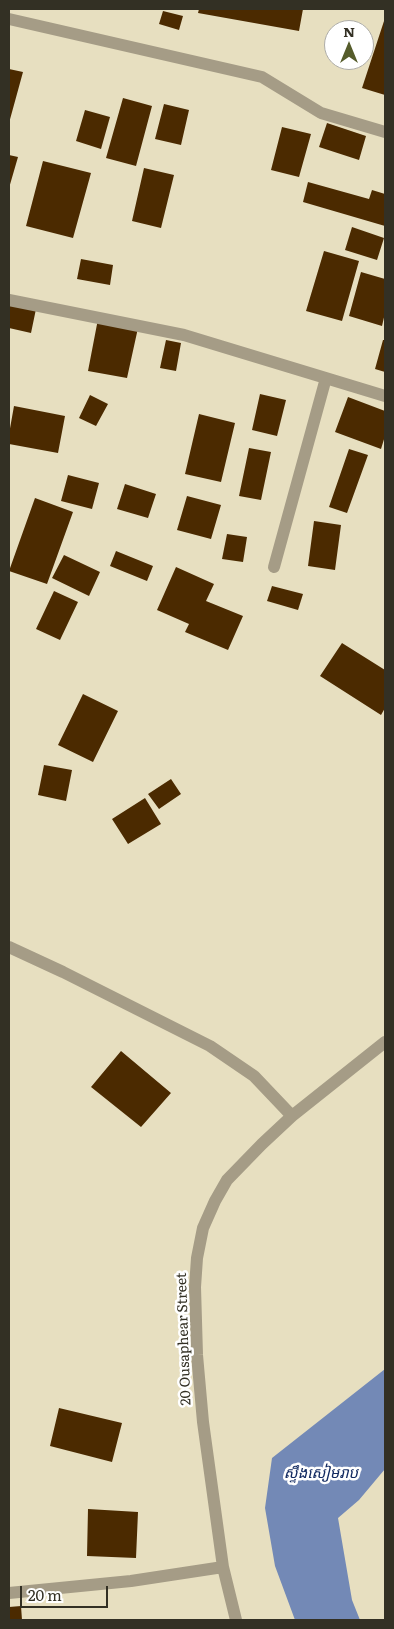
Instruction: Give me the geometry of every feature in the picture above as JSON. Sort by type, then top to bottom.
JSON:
[{"type":"street","points":[[9,18],[262,78],[321,113],[385,132]]},
{"type":"street","points":[[9,300],[184,335],[385,396]]},
{"type":"street","points":[[274,567],[326,378]]},
{"type":"street","points":[[9,947],[210,1046],[254,1076],[292,1116]]},
{"type":"street","name":"20 Ousaphear Street","points":[[236,1620],[223,1567],[203,1422],[197,1336],[196,1287],[197,1258],[203,1228],[227,1180],[292,1116],[385,1042]]},
{"type":"street","points":[[9,1593],[130,1581],[223,1567]]},
{"type":"water","name":"ស្ទឹងសៀមរាប","points":[[385,1369],[385,1469],[359,1500],[338,1518],[352,1600],[360,1620],[295,1620],[275,1566],[265,1508],[272,1458]]},
{"type":"building","points":[[199,9],[303,9],[299,31],[198,13]]},
{"type":"building","points":[[163,11],[183,16],[179,30],[159,24]]},
{"type":"building","points":[[385,18],[385,95],[362,88],[368,70],[374,70],[374,51]]},
{"type":"building","points":[[9,69],[23,72],[9,123]]},
{"type":"building","points":[[123,98],[152,106],[136,166],[106,158]]},
{"type":"building","points":[[164,104],[189,110],[181,145],[155,139]]},
{"type":"building","points":[[85,110],[110,117],[101,149],[76,141]]},
{"type":"building","points":[[327,123],[366,136],[359,160],[319,147]]},
{"type":"building","points":[[282,127],[311,134],[299,177],[271,170]]},
{"type":"building","points":[[9,155],[18,157],[9,188]]},
{"type":"building","points":[[43,161],[91,173],[73,238],[26,226]]},
{"type":"building","points":[[144,168],[174,175],[161,228],[132,221]]},
{"type":"building","points":[[308,182],[369,199],[372,190],[385,194],[385,226],[303,202]]},
{"type":"building","points":[[352,227],[384,238],[377,260],[345,250]]},
{"type":"building","points":[[324,251],[359,261],[342,321],[306,311]]},
{"type":"building","points":[[81,259],[113,265],[110,285],[77,279]]},
{"type":"building","points":[[361,272],[385,279],[385,313],[382,326],[349,316]]},
{"type":"building","points":[[9,303],[36,309],[31,333],[9,328]]},
{"type":"building","points":[[98,319],[138,328],[127,378],[88,371]]},
{"type":"building","points":[[166,340],[181,343],[176,371],[160,368]]},
{"type":"building","points":[[383,340],[385,340],[385,372],[375,369]]},
{"type":"building","points":[[260,394],[286,400],[277,436],[252,430]]},
{"type":"building","points":[[90,395],[108,404],[96,426],[79,418]]},
{"type":"building","points":[[348,397],[385,411],[385,436],[381,449],[335,432]]},
{"type":"building","points":[[14,406],[65,416],[58,453],[9,444]]},
{"type":"building","points":[[199,414],[235,423],[221,482],[185,474]]},
{"type":"building","points":[[249,448],[271,452],[261,500],[239,496]]},
{"type":"building","points":[[349,449],[368,455],[347,513],[329,507]]},
{"type":"building","points":[[68,475],[99,483],[92,509],[61,501]]},
{"type":"building","points":[[125,484],[156,494],[148,518],[117,509]]},
{"type":"building","points":[[187,496],[221,505],[211,539],[177,530]]},
{"type":"building","points":[[35,498],[73,512],[47,584],[9,571]]},
{"type":"building","points":[[314,521],[341,525],[335,570],[308,566]]},
{"type":"building","points":[[227,534],[247,537],[243,562],[222,559]]},
{"type":"building","points":[[116,551],[153,566],[147,581],[110,566]]},
{"type":"building","points":[[64,555],[100,572],[89,596],[52,578]]},
{"type":"building","points":[[176,567],[214,584],[206,601],[243,616],[228,650],[185,632],[189,624],[157,610]]},
{"type":"building","points":[[272,586],[303,594],[298,610],[267,601]]},
{"type":"building","points":[[54,591],[78,602],[60,640],[36,629]]},
{"type":"building","points":[[342,643],[385,670],[385,708],[381,715],[320,676]]},
{"type":"building","points":[[83,694],[118,711],[93,762],[58,745]]},
{"type":"building","points":[[44,765],[72,770],[66,801],[38,795]]},
{"type":"building","points":[[171,779],[181,794],[159,809],[148,794]]},
{"type":"building","points":[[145,798],[161,824],[128,844],[112,819]]},
{"type":"building","points":[[121,1051],[171,1093],[141,1127],[91,1087]]},
{"type":"building","points":[[59,1408],[122,1423],[112,1462],[50,1446]]},
{"type":"building","points":[[88,1509],[138,1512],[136,1558],[87,1556]]},
{"type":"building","points":[[21,1606],[22,1620],[9,1620],[9,1607]]}]
